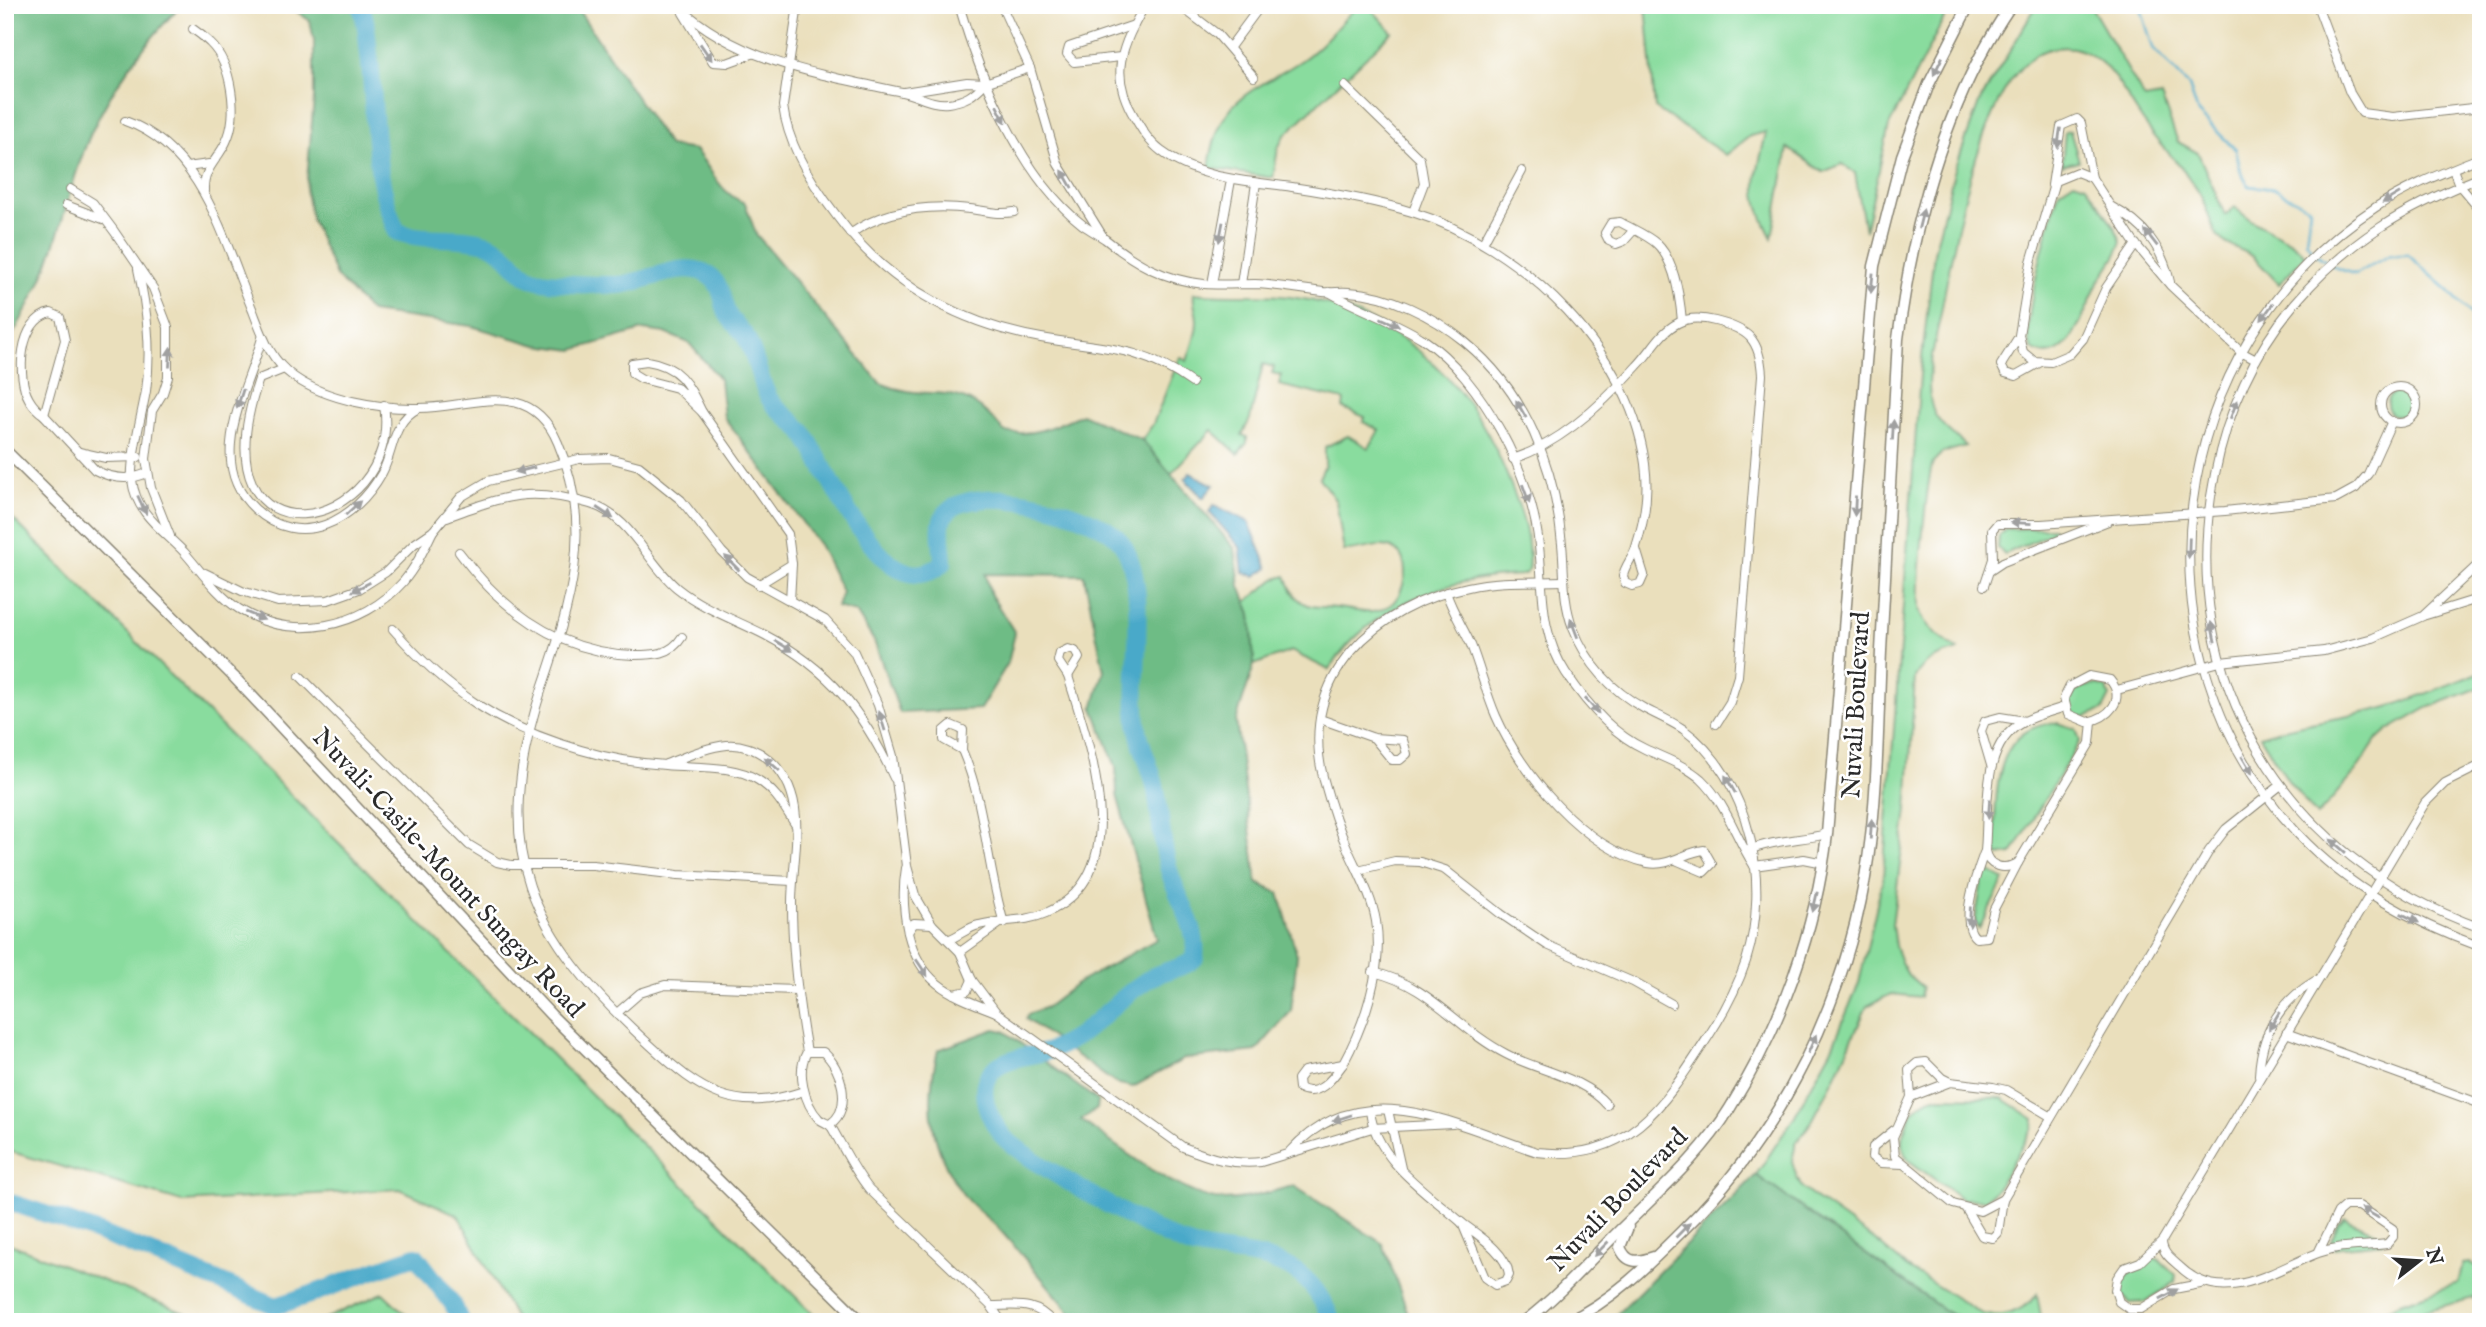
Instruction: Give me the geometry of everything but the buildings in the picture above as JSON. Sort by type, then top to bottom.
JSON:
[{"type":"main road","name":"Nuvali Boulevard","points":[[1524,1322],[1546,1305],[1683,1167],[1730,1109],[1788,991],[1802,951],[1824,863],[1874,267],[1902,156],[1929,84],[1969,5]]},
{"type":"main road","name":"Nuvali Boulevard","points":[[1567,1322],[1596,1308],[1657,1256],[1708,1206],[1770,1122],[1813,1044],[1850,945],[1868,857],[1898,339],[1906,277],[1935,165],[1958,99],[1992,32],[2011,5]]},
{"type":"main road","name":"Nuvali-Casile-Mount Sungay Road","points":[[5,450],[234,677],[560,1024],[862,1322]]},
{"type":"main road","points":[[1632,1218],[1620,1247],[1624,1257],[1639,1261],[1657,1256]]},
{"type":"street","points":[[798,5],[783,106],[788,131],[812,180],[850,234],[887,272],[953,313],[976,322],[1032,336],[1092,343],[1135,353],[1174,370],[1192,383]]},
{"type":"street","points":[[958,5],[985,83],[1008,128],[1042,179],[1082,224],[1149,269],[1183,281],[1349,292],[1391,302],[1420,313],[1464,341],[1509,390],[1541,445],[1548,464],[1562,542],[1563,581],[1573,628],[1589,660],[1626,698],[1680,726],[1709,753],[1720,766],[1742,807],[1754,866],[1753,926],[1747,959],[1720,1019],[1676,1085],[1642,1125],[1607,1145],[1567,1154],[1537,1152],[1429,1113],[1370,1111],[1309,1132],[1290,1152]]},
{"type":"street","points":[[1001,5],[1030,68],[1058,164],[1103,237]]},
{"type":"street","points":[[1146,5],[1134,25],[1121,57],[1125,101],[1151,142],[1174,160],[1231,180],[1320,192],[1413,212],[1483,243],[1559,302],[1594,344],[1619,386],[1638,432],[1646,475],[1643,514],[1636,549]]},
{"type":"street","points":[[1179,5],[1230,47],[1254,76]]},
{"type":"street","points":[[1230,47],[1261,5]]},
{"type":"street","points":[[2317,5],[2350,93],[2362,113],[2375,117],[2393,117],[2481,107]]},
{"type":"street","points":[[678,6],[713,62],[727,63],[752,54]]},
{"type":"street","points":[[678,6],[712,35],[752,54],[848,82],[904,92],[936,103],[972,97],[985,83]]},
{"type":"street","points":[[1121,57],[1074,62],[1067,51],[1069,47],[1134,25]]},
{"type":"street","points":[[187,167],[209,164],[219,155],[231,131],[230,92],[218,55],[212,44],[193,29]]},
{"type":"street","points":[[904,92],[967,82],[985,83],[1030,68]]},
{"type":"street","points":[[1345,86],[1420,159],[1424,183],[1413,212]]},
{"type":"street","points":[[2136,244],[2106,288],[2078,346],[2060,359],[2041,362],[2016,376],[2002,369],[2001,365],[2019,335],[2031,262],[2051,188],[2061,126],[2071,119],[2077,119],[2081,123],[2092,178],[2136,244],[2170,285],[2241,352],[2256,360]]},
{"type":"street","points":[[125,121],[148,129],[177,155],[204,192],[263,335],[265,346],[284,369],[312,387],[384,405],[419,408],[456,405],[484,398],[516,402],[547,424],[565,460],[574,501],[575,567],[561,639],[530,733],[519,814],[523,865],[543,922],[576,967],[617,1013],[683,1073],[718,1096],[768,1102],[804,1091]]},
{"type":"street","points":[[2481,158],[2398,193],[2327,246],[2275,301],[2241,352],[2217,402],[2207,434],[2191,512],[2190,601],[2204,666],[2227,728],[2267,796],[2299,835],[2370,894],[2410,919],[2481,947]]},
{"type":"street","points":[[204,192],[209,164]]},
{"type":"street","points":[[2453,169],[2459,185],[2481,211]]},
{"type":"street","points":[[1483,243],[1522,171]]},
{"type":"street","points":[[2051,188],[2061,176],[2069,173],[2077,172],[2092,178]]},
{"type":"street","points":[[2481,177],[2406,209],[2339,258],[2293,305],[2256,360],[2225,433],[2208,512],[2208,597],[2220,662],[2253,741],[2281,785],[2312,823],[2378,879],[2417,902],[2481,928]]},
{"type":"street","points":[[1212,284],[1231,180]]},
{"type":"street","points":[[1241,284],[1255,183]]},
{"type":"street","points":[[70,189],[93,203],[162,306],[170,344],[168,377],[148,425],[146,459],[147,473],[171,539]]},
{"type":"street","points":[[66,205],[103,219]]},
{"type":"street","points":[[2110,206],[2131,217],[2147,233],[2165,259],[2170,285]]},
{"type":"street","points":[[850,234],[880,216],[910,209],[951,207],[994,214],[1014,212]]},
{"type":"street","points":[[1632,232],[1650,238],[1664,251],[1675,281],[1682,321]]},
{"type":"street","points":[[138,269],[147,312],[149,359],[132,479],[152,523],[205,573],[219,594],[254,617],[289,626],[321,627],[352,618],[393,593],[414,567],[433,531]]},
{"type":"street","points":[[1329,292],[1405,328],[1438,349],[1477,393],[1513,459],[1537,529],[1549,643],[1577,689],[1626,738],[1698,777],[1720,802],[1749,850]]},
{"type":"street","points":[[44,415],[65,340],[60,317],[51,313],[42,316],[32,329],[22,365],[29,400],[95,470],[105,475],[132,479],[147,473]]},
{"type":"street","points":[[1513,459],[1577,422],[1619,386],[1664,333],[1682,321],[1708,319],[1731,323],[1750,337],[1761,359],[1738,676],[1730,702],[1716,724]]},
{"type":"street","points":[[263,335],[256,362],[240,396],[232,433],[234,475],[253,507],[271,521],[291,529],[321,529],[339,520],[373,487],[389,457],[399,425],[419,408]]},
{"type":"street","points":[[2019,335],[2023,352],[2041,362]]},
{"type":"street","points":[[702,412],[677,388],[637,377],[630,365],[647,361],[674,369],[686,380],[702,412],[788,534],[792,564],[790,601]]},
{"type":"street","points":[[284,369],[260,379],[246,424],[246,464],[252,484],[262,499],[274,508],[300,516],[331,509],[361,483],[379,459],[387,431],[384,405]]},
{"type":"street","points":[[2407,388],[2415,396],[2416,413],[2403,423],[2392,421],[2383,414],[2383,397],[2391,389],[2407,388]]},
{"type":"street","points":[[1984,586],[1990,572],[1992,530],[1997,524],[2208,512],[2318,502],[2343,496],[2356,488],[2368,474],[2392,421]]},
{"type":"street","points":[[79,452],[106,457],[135,456],[146,459]]},
{"type":"street","points":[[205,573],[242,591],[278,602],[328,600],[374,580],[433,531],[461,497],[488,481],[565,460],[609,458],[639,466],[681,500],[722,552],[758,585],[825,620],[854,652],[878,705],[893,756],[907,866],[921,910],[960,952],[972,980],[996,1012]]},
{"type":"street","points":[[446,517],[516,494],[543,495],[593,505],[620,523],[659,571],[689,597],[767,636],[811,663],[844,695],[875,737],[898,787]]},
{"type":"street","points":[[253,507],[262,499]]},
{"type":"street","points":[[1990,572],[2003,562],[2114,519]]},
{"type":"street","points":[[2060,522],[2063,537]]},
{"type":"street","points":[[459,552],[484,583],[510,608],[561,639],[601,652],[636,655],[666,652],[682,638]]},
{"type":"street","points":[[2423,615],[2481,562]]},
{"type":"street","points":[[758,585],[792,564]]},
{"type":"street","points":[[1343,1064],[1304,1071],[1298,1079],[1299,1088],[1308,1092],[1321,1088],[1343,1064],[1362,1023],[1377,955],[1376,922],[1358,870],[1339,829],[1323,776],[1317,739],[1329,682],[1349,653],[1390,619],[1422,601],[1490,583],[1563,581]]},
{"type":"street","points":[[1446,593],[1470,644],[1505,735],[1540,787],[1569,817],[1615,849],[1650,863],[1678,861]]},
{"type":"street","points":[[2117,690],[2220,662],[2337,649],[2373,638],[2423,615],[2481,598]]},
{"type":"street","points":[[393,629],[439,679],[463,698],[530,733],[593,753],[663,765],[749,775],[772,790],[795,824]]},
{"type":"street","points":[[300,676],[469,845],[497,862],[523,865],[593,865],[678,875],[792,881]]},
{"type":"street","points":[[2089,676],[2110,680],[2117,690],[2111,710],[2092,721],[2072,718],[2064,707],[2064,698],[2070,686],[2089,676]]},
{"type":"street","points":[[950,939],[981,924],[1030,919],[1056,908],[1082,885],[1096,859],[1100,822],[1096,777],[1068,677]]},
{"type":"street","points":[[1991,768],[2003,741],[2025,721],[2064,707]]},
{"type":"street","points":[[2025,721],[2000,717],[1983,724],[1981,731],[1991,768],[1985,850],[1974,884],[1969,913],[1970,929],[1976,938],[1987,937],[1994,909],[2018,863],[2090,743],[2092,721]]},
{"type":"street","points":[[1320,719],[1374,738]]},
{"type":"street","points":[[663,765],[725,745],[758,751],[781,771],[788,782],[796,803],[792,881],[796,990],[807,1052],[802,1065],[804,1091],[817,1116],[830,1124],[854,1169],[869,1189],[991,1306],[1002,1322]]},
{"type":"street","points":[[962,750],[981,805],[990,874],[1002,923]]},
{"type":"street","points":[[2318,1253],[2338,1212],[2345,1206],[2359,1206],[2393,1229],[2393,1237],[2387,1244],[2357,1244],[2318,1253],[2265,1278],[2231,1286],[2204,1283],[2174,1289],[2141,1309],[2129,1308],[2119,1302],[2115,1290],[2117,1278],[2124,1268],[2140,1262],[2162,1241],[2378,879],[2434,792],[2476,771],[2481,765]]},
{"type":"street","points":[[1965,1207],[1982,1236],[1993,1238],[1997,1233],[2003,1199],[2213,845],[2226,830],[2281,785]]},
{"type":"street","points":[[1749,850],[1827,834]]},
{"type":"street","points":[[1985,850],[1990,862],[1999,867],[2018,863]]},
{"type":"street","points":[[1754,866],[1804,859],[1824,863]]},
{"type":"street","points":[[1358,870],[1395,861],[1420,862],[1445,870],[1501,914],[1547,945],[1633,982],[1672,1004]]},
{"type":"street","points":[[907,866],[903,899],[908,932],[921,968],[951,993],[996,1012],[1173,1140],[1205,1156],[1246,1163],[1261,1162],[1373,1128],[1456,1124]]},
{"type":"street","points":[[908,932],[919,922],[932,924]]},
{"type":"street","points":[[960,952],[987,936],[1002,923]]},
{"type":"street","points":[[1373,972],[1418,988],[1487,1043],[1524,1063],[1576,1082],[1593,1091],[1607,1104]]},
{"type":"street","points":[[951,993],[967,991],[972,980]]},
{"type":"street","points":[[2259,1078],[2262,1044],[2272,1025],[2291,996],[2318,980]]},
{"type":"street","points":[[617,1013],[640,993],[665,985],[796,990]]},
{"type":"street","points":[[2286,1033],[2480,1105]]},
{"type":"street","points":[[807,1052],[823,1052],[839,1077],[842,1102],[838,1118],[830,1124]]},
{"type":"street","points":[[2003,1199],[1980,1211],[1953,1204],[1909,1166],[1898,1160],[1892,1149],[1898,1125],[1911,1097],[1909,1070],[1922,1061],[1950,1082],[2007,1090],[2050,1116]]},
{"type":"street","points":[[1911,1097],[1950,1082]]},
{"type":"street","points":[[1388,1110],[1401,1168]]},
{"type":"street","points":[[1370,1111],[1373,1128],[1383,1149],[1505,1262],[1509,1275],[1506,1281],[1495,1285],[1485,1278],[1462,1223]]},
{"type":"street","points":[[1898,1125],[1873,1147],[1872,1157],[1881,1163],[1909,1166]]},
{"type":"street","points":[[2162,1241],[2165,1252],[2172,1260],[2188,1275],[2204,1283]]},
{"type":"street","points":[[991,1306],[1026,1305],[1045,1313],[1052,1322]]},
{"type":"green space","points":[[5,5],[181,5],[132,64],[101,113],[80,161],[43,277],[5,348]]},
{"type":"green space","points":[[288,5],[575,5],[669,146],[695,150],[723,188],[745,203],[756,234],[880,383],[899,389],[959,397],[988,414],[1004,432],[1035,432],[1082,414],[1142,440],[1235,549],[1240,586],[1251,614],[1254,665],[1236,721],[1257,883],[1279,893],[1297,955],[1291,1011],[1256,1051],[1184,1059],[1133,1087],[1115,1083],[1026,1019],[1028,1014],[1047,1007],[1078,983],[1157,939],[1117,795],[1116,767],[1093,708],[1104,671],[1084,575],[985,574],[991,595],[1015,633],[1008,663],[980,709],[900,713],[874,641],[856,612],[837,607],[842,592],[820,546],[724,417],[720,379],[689,343],[665,333],[643,330],[573,350],[537,345],[471,326],[371,312],[336,276],[312,221],[306,192],[314,98],[314,40],[310,21]]},
{"type":"green space","points":[[1358,5],[1368,5],[1392,32],[1284,136],[1278,148],[1273,178],[1209,168],[1213,145],[1227,113],[1250,92],[1307,56]]},
{"type":"green space","points":[[1646,5],[1951,5],[1889,126],[1865,231],[1855,173],[1842,164],[1823,172],[1788,148],[1772,238],[1756,197],[1757,175],[1766,132],[1750,136],[1726,155],[1655,108]]},
{"type":"green space","points":[[2037,5],[2090,5],[2145,99],[2161,96],[2178,142],[2198,153],[2225,215],[2235,207],[2253,221],[2289,241],[2305,255],[2279,284],[2253,257],[2220,239],[2201,196],[2188,176],[2150,131],[2107,68],[2095,58],[2067,47],[2050,49],[2027,62],[2006,87],[1989,122],[1963,204],[1929,383],[1934,413],[1966,446],[1942,453],[1933,462],[1920,562],[1920,612],[1936,634],[1958,650],[1928,662],[1915,677],[1907,810],[1892,925],[1901,962],[1908,975],[1922,987],[1920,997],[1891,994],[1867,1006],[1836,1075],[1812,1121],[1796,1143],[1792,1161],[1802,1188],[1877,1242],[1906,1267],[1982,1314],[2012,1312],[2026,1305],[2037,1294],[2042,1322],[1966,1322],[1945,1311],[1756,1175],[1793,1119],[1831,1050],[1859,983],[1883,878],[1920,375],[1934,253],[1954,172],[1979,103]]},
{"type":"green space","points":[[2070,131],[2079,161],[2062,165],[2065,132]]},
{"type":"green space","points":[[2074,181],[2086,185],[2113,224],[2121,243],[2074,334],[2056,352],[2045,354],[2032,349],[2029,337],[2032,296],[2059,191]]},
{"type":"green space","points":[[1194,293],[1290,297],[1326,304],[1360,316],[1392,332],[1421,352],[1469,404],[1488,435],[1523,518],[1528,545],[1528,571],[1523,575],[1467,581],[1414,598],[1389,611],[1367,628],[1346,647],[1329,670],[1291,651],[1254,665],[1251,614],[1246,602],[1275,579],[1286,576],[1296,597],[1309,605],[1371,612],[1381,610],[1393,602],[1402,587],[1405,569],[1399,553],[1386,546],[1344,551],[1336,501],[1319,478],[1325,465],[1325,447],[1348,436],[1369,448],[1379,430],[1363,422],[1365,417],[1343,408],[1344,400],[1279,385],[1281,375],[1272,373],[1274,367],[1263,364],[1250,419],[1242,435],[1247,437],[1247,443],[1238,454],[1212,430],[1171,474],[1142,440],[1153,424],[1180,357],[1187,361],[1197,326]]},
{"type":"green space","points":[[2399,392],[2408,395],[2411,404],[2408,413],[2399,416],[2390,413],[2387,404],[2390,395]]},
{"type":"green space","points":[[5,511],[821,1322],[517,1322],[458,1215],[400,1189],[182,1202],[5,1150]]},
{"type":"green space","points":[[2053,528],[2056,531],[2005,554],[1998,548],[1999,536],[2006,529]]},
{"type":"green space","points":[[2481,672],[2481,687],[2427,708],[2387,731],[2376,741],[2356,771],[2317,816],[2289,782],[2260,736],[2394,705]]},
{"type":"green space","points":[[2096,685],[2106,688],[2110,696],[2103,710],[2082,718],[2070,712],[2072,695],[2079,689]]},
{"type":"green space","points":[[2057,723],[2076,729],[2080,741],[2012,854],[1998,856],[1994,846],[1996,807],[2002,768],[2008,751],[2019,737],[2035,727]]},
{"type":"green space","points":[[1988,871],[2004,880],[1979,929],[1975,922],[1983,874]]},
{"type":"green space","points":[[995,1029],[1004,1031],[1098,1101],[1097,1109],[1081,1120],[1128,1154],[1182,1187],[1224,1200],[1294,1186],[1383,1244],[1411,1322],[1072,1322],[1073,1315],[1028,1262],[1000,1230],[965,1197],[944,1162],[937,1144],[931,1090],[938,1050]]},
{"type":"green space","points":[[1936,1097],[2002,1098],[2034,1119],[2033,1128],[1996,1190],[1984,1200],[1962,1199],[1908,1160],[1903,1142],[1907,1122],[1919,1106]]},
{"type":"green space","points":[[1756,1175],[1945,1311],[1966,1322],[1609,1322]]},
{"type":"green space","points":[[2345,1218],[2381,1235],[2383,1243],[2334,1248],[2331,1241],[2338,1224]]},
{"type":"green space","points":[[5,1242],[195,1317],[189,1322],[5,1322]]},
{"type":"green space","points":[[2153,1258],[2160,1260],[2176,1275],[2175,1282],[2145,1302],[2130,1303],[2122,1294],[2124,1281],[2131,1272]]},
{"type":"green space","points":[[2470,1263],[2481,1269],[2481,1296],[2417,1313],[2397,1322],[2359,1322],[2398,1304],[2458,1283],[2463,1264]]},
{"type":"green space","points":[[383,1293],[414,1322],[318,1322]]},
{"type":"water","points":[[1190,473],[1214,485],[1203,498],[1185,479]]},
{"type":"water","points":[[1214,505],[1249,522],[1268,568],[1255,576],[1243,572],[1240,547],[1209,512]]},
{"type":"waterway","points":[[360,5],[366,29],[379,167],[383,190],[397,232],[419,237],[486,243],[503,253],[527,276],[544,281],[616,285],[679,270],[703,272],[716,283],[721,291],[725,309],[748,341],[769,398],[803,432],[860,530],[880,553],[900,569],[921,574],[943,563],[941,532],[944,516],[958,505],[980,499],[1007,499],[1065,511],[1091,521],[1111,533],[1123,545],[1132,565],[1136,587],[1136,712],[1139,734],[1156,790],[1167,863],[1194,935],[1195,958],[1139,985],[1090,1027],[1064,1045],[1010,1060],[996,1067],[987,1079],[984,1095],[986,1104],[997,1128],[1014,1146],[1062,1178],[1125,1214],[1194,1247],[1269,1260],[1300,1274],[1321,1299],[1333,1322]]},
{"type":"waterway","points":[[2140,5],[2153,48],[2189,86],[2198,113],[2236,150],[2241,173],[2249,186],[2274,189],[2310,208],[2306,241],[2321,258],[2333,266],[2355,274],[2390,255],[2408,255],[2449,291],[2481,325]]},
{"type":"waterway","points":[[5,1201],[176,1263],[276,1306],[416,1256],[452,1303],[461,1322]]}]
